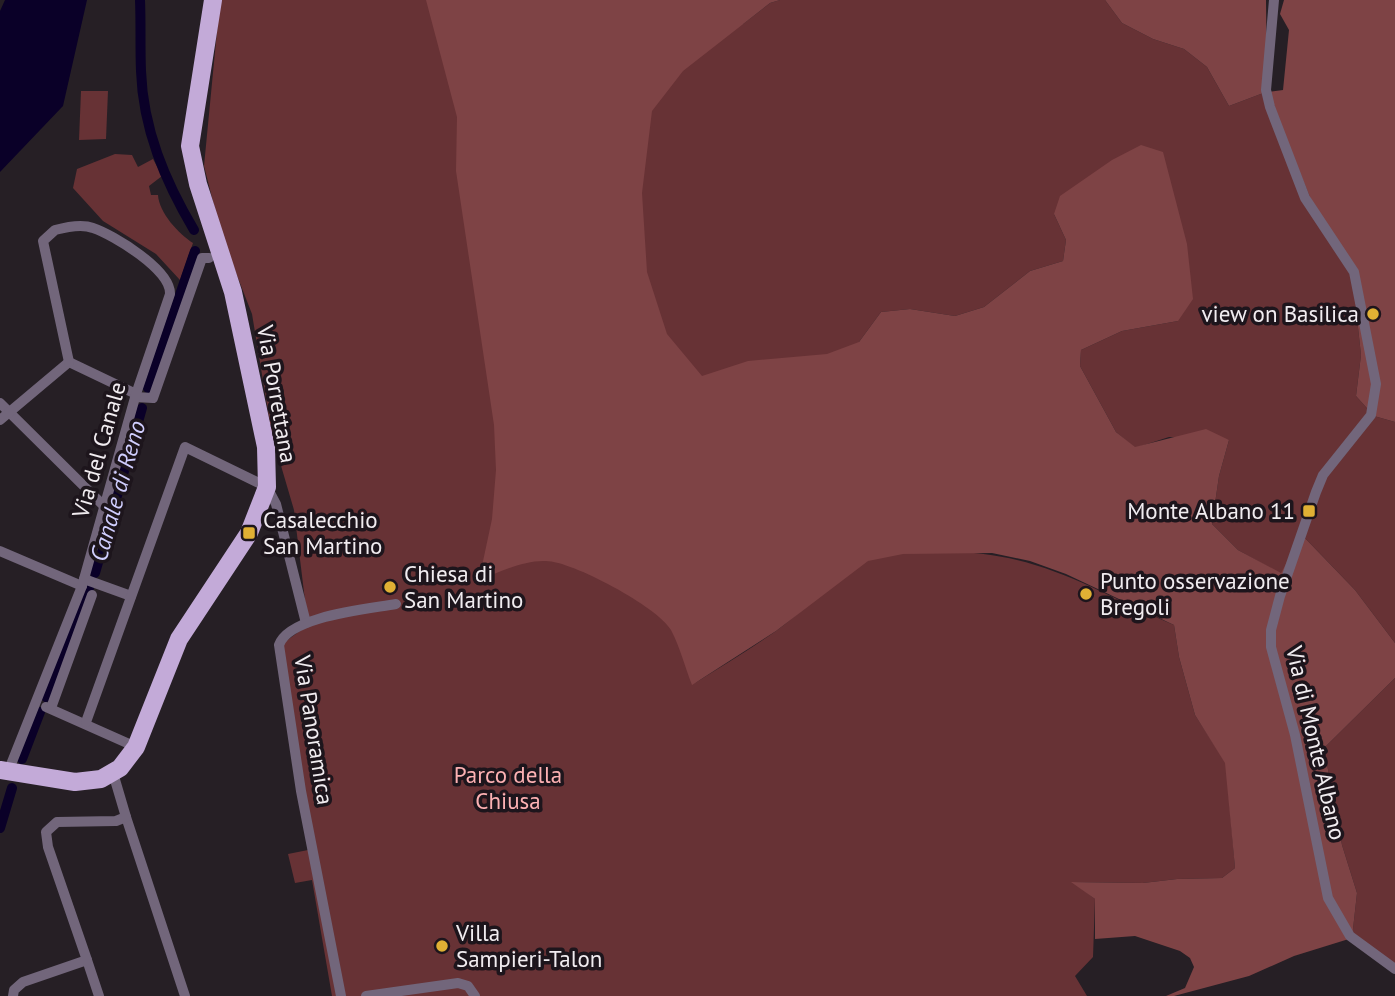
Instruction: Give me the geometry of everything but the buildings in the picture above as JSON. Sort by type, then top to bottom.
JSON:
[{"type":"main road","name":"Via Porrettana","points":[[113,773],[136,747],[179,639],[249,533],[267,487],[266,447],[233,292],[198,184],[190,146],[213,0]]},
{"type":"main road","points":[[4,771],[75,782],[95,781],[113,773]]},
{"type":"street","name":"Via di Monte Albano","points":[[1274,0],[1266,90],[1270,107],[1305,198],[1354,272],[1377,384],[1371,415],[1330,465],[1315,492],[1280,596],[1271,630],[1272,647],[1295,735],[1328,898],[1350,936],[1395,969]]},
{"type":"street","name":"Via del Canale","points":[[4,771],[37,703],[83,583],[135,395],[170,293],[169,283],[150,263],[93,228],[55,230],[45,237],[43,246],[69,362]]},
{"type":"street","points":[[0,421],[69,362],[135,395],[153,398],[202,258],[209,258]]},
{"type":"street","points":[[0,403],[105,507]]},
{"type":"street","points":[[86,722],[185,447],[267,487]]},
{"type":"street","name":"Via Panoramica","points":[[267,487],[276,504],[306,623],[286,633],[279,650],[314,861],[341,996]]},
{"type":"street","points":[[0,551],[83,583],[131,596]]},
{"type":"street","points":[[51,708],[92,595]]},
{"type":"street","points":[[306,623],[396,604]]},
{"type":"street","points":[[37,703],[86,722],[136,747]]},
{"type":"street","points":[[113,773],[185,996]]},
{"type":"street","points":[[99,996],[48,847],[46,832],[53,823],[116,821],[126,817]]},
{"type":"street","points":[[13,996],[14,990],[23,982],[87,960]]},
{"type":"street","points":[[366,996],[458,983],[468,986],[475,996]]},
{"type":"green space","name":"Parco della Chiusa","points":[[220,0],[741,0],[743,24],[770,3],[780,0],[1105,0],[1122,23],[1153,39],[1184,49],[1207,67],[1229,106],[1266,92],[1351,263],[1361,355],[1356,396],[1374,416],[1395,422],[1395,643],[1355,590],[1303,536],[1281,574],[1238,550],[1212,524],[1219,476],[1229,440],[1169,437],[1135,448],[1116,432],[1080,366],[1081,350],[1122,331],[1178,321],[1054,214],[1066,240],[1063,261],[1030,271],[984,307],[955,316],[910,309],[881,312],[859,342],[917,513],[695,683],[776,631],[848,573],[869,560],[909,553],[969,553],[1002,557],[1059,573],[1174,625],[1179,657],[1195,715],[1226,763],[1235,868],[1222,878],[1143,883],[1073,882],[1095,899],[1093,957],[1075,976],[1087,996],[332,996],[312,880],[295,883],[288,854],[308,850],[282,644],[308,625],[294,510],[272,435],[252,314],[222,237],[204,166]]},
{"type":"green space","points":[[81,91],[108,91],[106,139],[79,140]]},
{"type":"green space","points":[[115,154],[132,155],[138,167],[153,159],[162,176],[149,186],[151,195],[158,195],[162,209],[171,222],[193,243],[180,280],[156,254],[103,221],[73,188],[77,169]]},
{"type":"green space","points":[[1395,678],[1395,968],[1352,938],[1357,893],[1342,845],[1324,748]]},
{"type":"shaded area","points":[[5,0],[87,0],[63,106],[0,172],[0,11]]},
{"type":"shaded area","points":[[426,0],[780,0],[770,3],[683,71],[652,111],[642,193],[647,272],[667,334],[702,376],[748,361],[827,354],[859,342],[881,312],[910,309],[955,316],[984,307],[1030,271],[1063,261],[1066,240],[1054,214],[1060,196],[1112,160],[1141,145],[1163,152],[1187,244],[1193,299],[1178,321],[1122,331],[1081,350],[1080,366],[1116,432],[1135,447],[1206,429],[1229,440],[1219,476],[1212,524],[1238,550],[1281,573],[1302,535],[1355,590],[1395,643],[1395,678],[1324,748],[1342,845],[1357,893],[1352,938],[1294,956],[1249,976],[1174,996],[1166,996],[1185,988],[1194,967],[1190,958],[1180,951],[1135,936],[1095,939],[1095,899],[1071,882],[1143,883],[1222,878],[1235,868],[1225,763],[1195,715],[1179,657],[1174,625],[1066,574],[1030,561],[992,553],[903,554],[868,561],[776,631],[692,685],[671,630],[663,620],[633,598],[594,577],[558,563],[538,561],[512,567],[479,580],[492,519],[496,470],[494,425],[456,171],[457,117]]},
{"type":"shaded area","points":[[1105,0],[1266,0],[1267,92],[1283,90],[1289,30],[1280,14],[1284,0],[1395,0],[1395,422],[1374,416],[1356,396],[1361,355],[1351,263],[1324,230],[1266,92],[1229,106],[1207,67],[1184,49],[1153,39],[1122,23]]},
{"type":"waterway","name":"Canale di Reno","points":[[140,0],[141,71],[146,113],[157,154],[194,230]]},
{"type":"waterway","name":"Canale di Reno","points":[[148,388],[195,251]]},
{"type":"waterway","name":"Canale di Reno","points":[[95,573],[142,408]]},
{"type":"waterway","points":[[46,697],[89,588]]},
{"type":"waterway","points":[[22,759],[40,712]]},
{"type":"waterway","points":[[0,828],[12,788]]},
{"type":"place","name":"view on Basilica","points":[[1373,314]]},
{"type":"place","name":"Monte Albano 11","points":[[1309,511]]},
{"type":"place","name":"Casalecchio San Martino","points":[[249,533]]},
{"type":"place","name":"Chiesa di San Martino","points":[[390,587]]},
{"type":"place","name":"Punto osservazione Bregoli","points":[[1086,594]]},
{"type":"place","name":"Villa Sampieri-Talon","points":[[442,946]]}]
